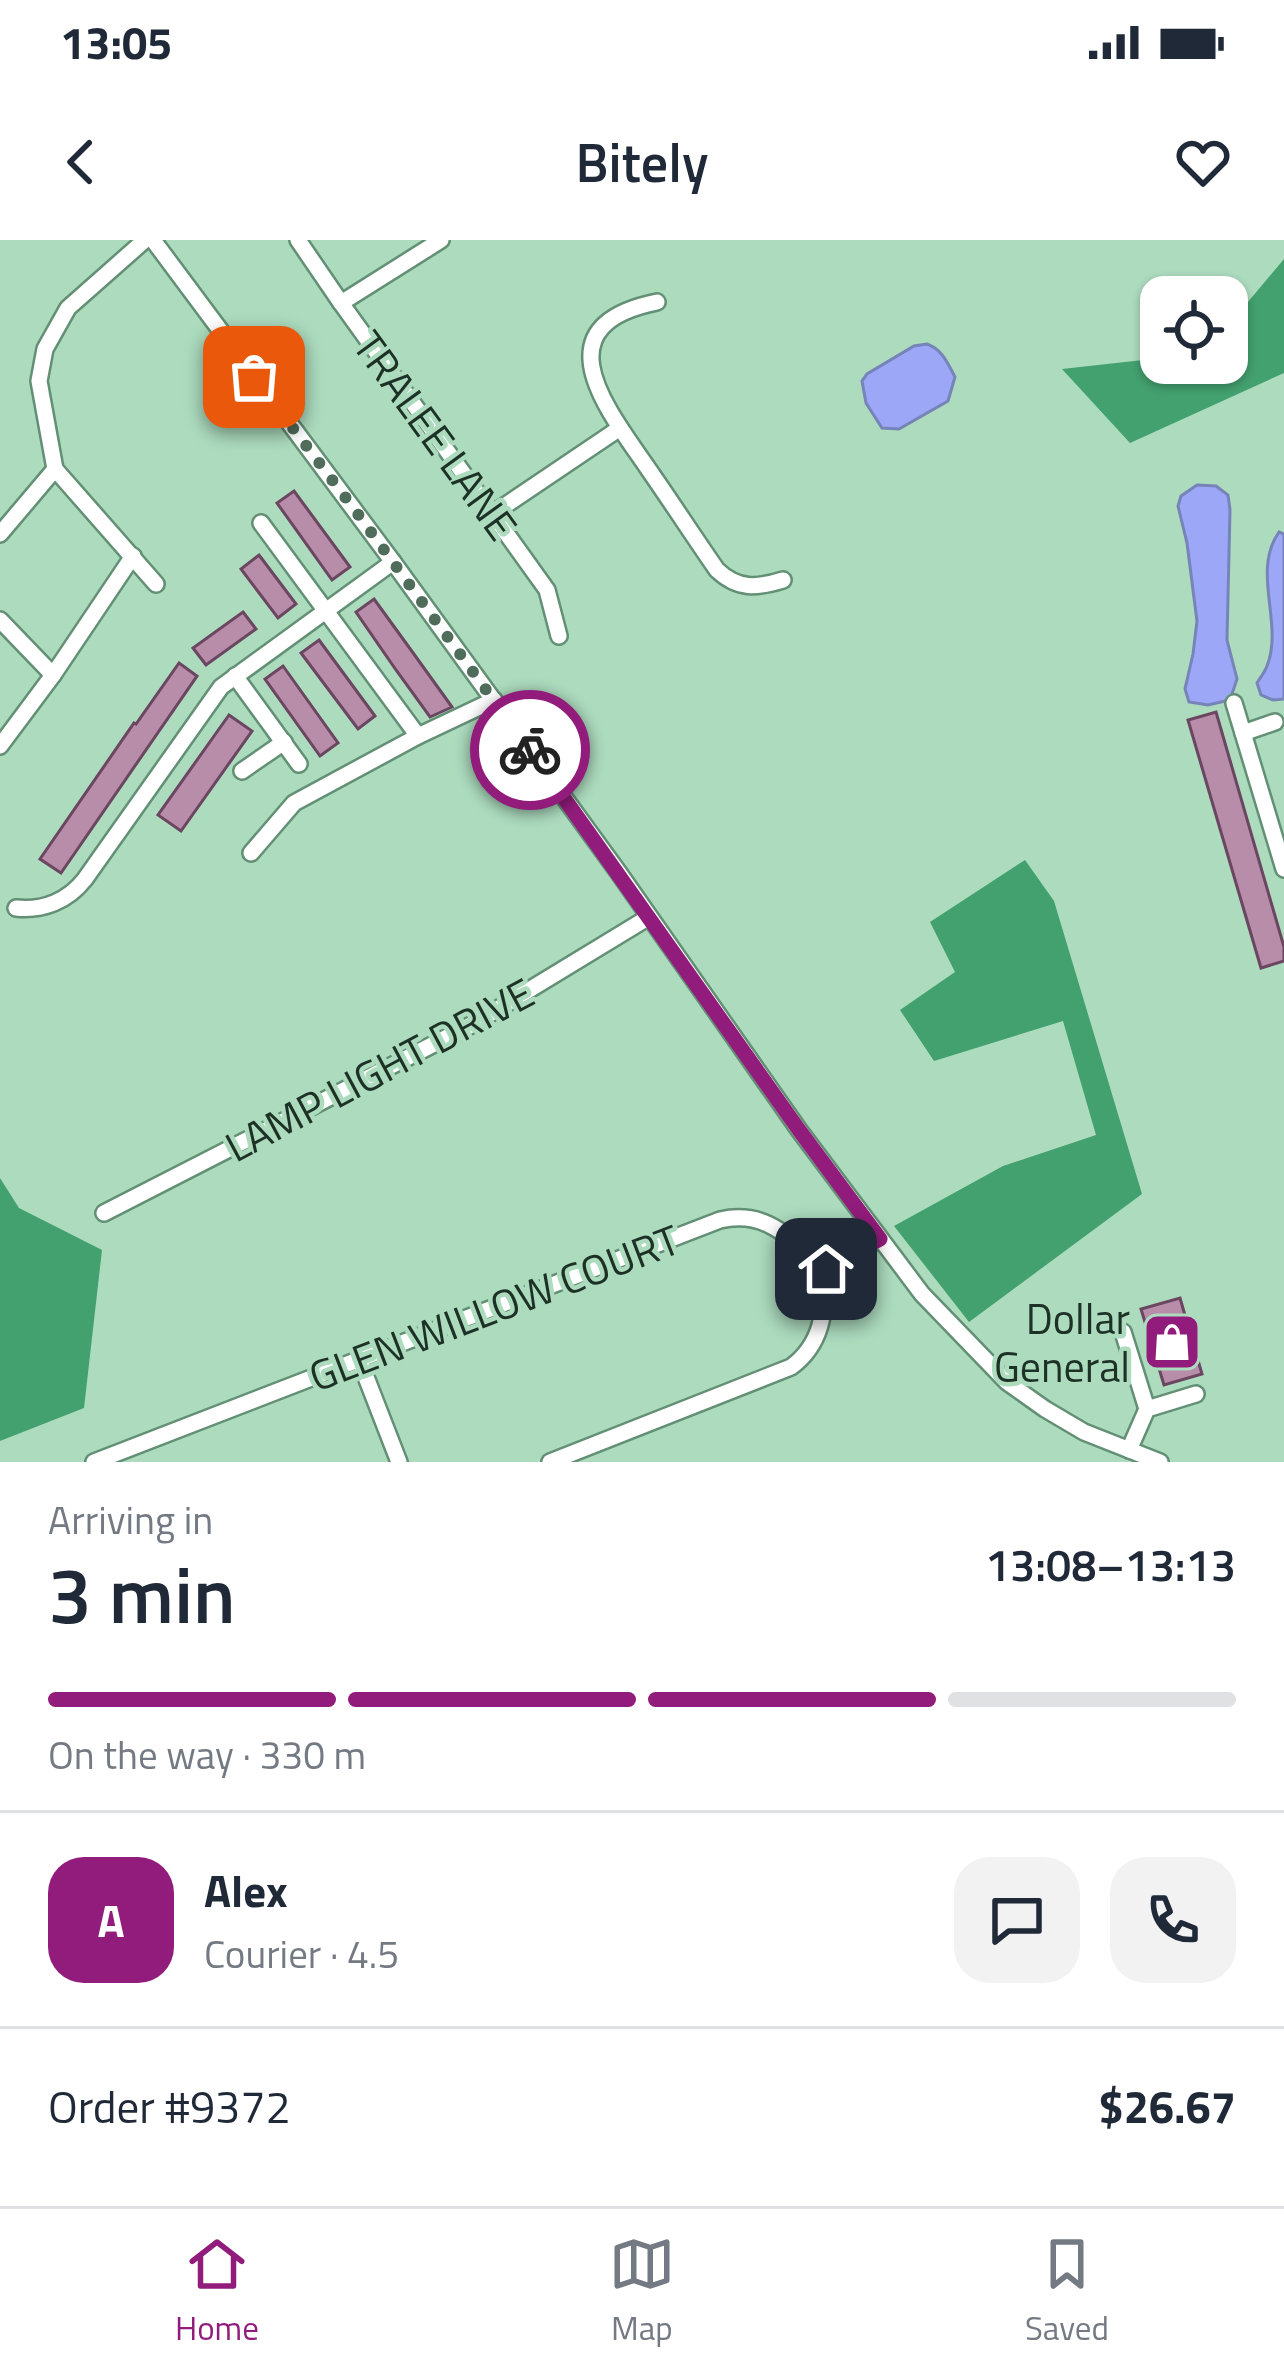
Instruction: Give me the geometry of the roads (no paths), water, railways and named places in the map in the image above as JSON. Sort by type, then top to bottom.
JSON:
[{"type":"street","points":[[156,584],[56,470],[39,381],[46,349],[68,308],[149,240],[393,562],[799,1130],[922,1294],[1007,1382],[1065,1420],[1160,1462]]},
{"type":"street","name":"TRALEE LANE","points":[[298,240],[547,590],[559,636]]},
{"type":"street","points":[[341,303],[441,240]]},
{"type":"street","points":[[657,302],[617,313],[606,322],[595,340],[592,377],[620,428],[717,570],[740,586],[783,580]]},
{"type":"street","points":[[494,513],[620,428]]},
{"type":"street","points":[[0,534],[56,470]]},
{"type":"street","points":[[261,523],[418,736]]},
{"type":"street","points":[[0,746],[133,556]]},
{"type":"street","points":[[16,908],[58,902],[79,887],[212,696],[393,562]]},
{"type":"street","points":[[0,620],[52,675]]},
{"type":"street","points":[[235,676],[299,764]]},
{"type":"street","points":[[251,853],[293,803],[494,700]]},
{"type":"street","points":[[1234,703],[1281,845],[1284,869]]},
{"type":"street","points":[[1243,733],[1275,722]]},
{"type":"street","points":[[242,771],[284,742]]},
{"type":"street","name":"LAMP LIGHT DRIVE","points":[[104,1213],[473,1024],[649,916]]},
{"type":"street","name":"GLEN WILLOW COURT","points":[[94,1462],[735,1216],[772,1224],[826,1269]]},
{"type":"street","points":[[550,1462],[791,1367],[810,1350],[820,1328],[826,1269],[880,1239]]},
{"type":"street","points":[[1123,1332],[1147,1409],[1129,1450]]},
{"type":"street","points":[[359,1359],[399,1462]]},
{"type":"street","points":[[1147,1409],[1196,1394]]},
{"type":"water","points":[[927,344],[941,353],[955,377],[948,401],[899,429],[882,428],[866,403],[862,381],[914,346]]},
{"type":"water","points":[[1197,485],[1216,486],[1228,495],[1230,510],[1227,640],[1237,679],[1230,700],[1208,705],[1189,702],[1185,689],[1197,621],[1178,506],[1181,496]]},
{"type":"water","points":[[1279,532],[1284,534],[1284,699],[1273,700],[1261,695],[1257,683],[1271,650],[1268,564]]},
{"type":"place","name":"Dollar General","points":[[1172,1342]]}]
